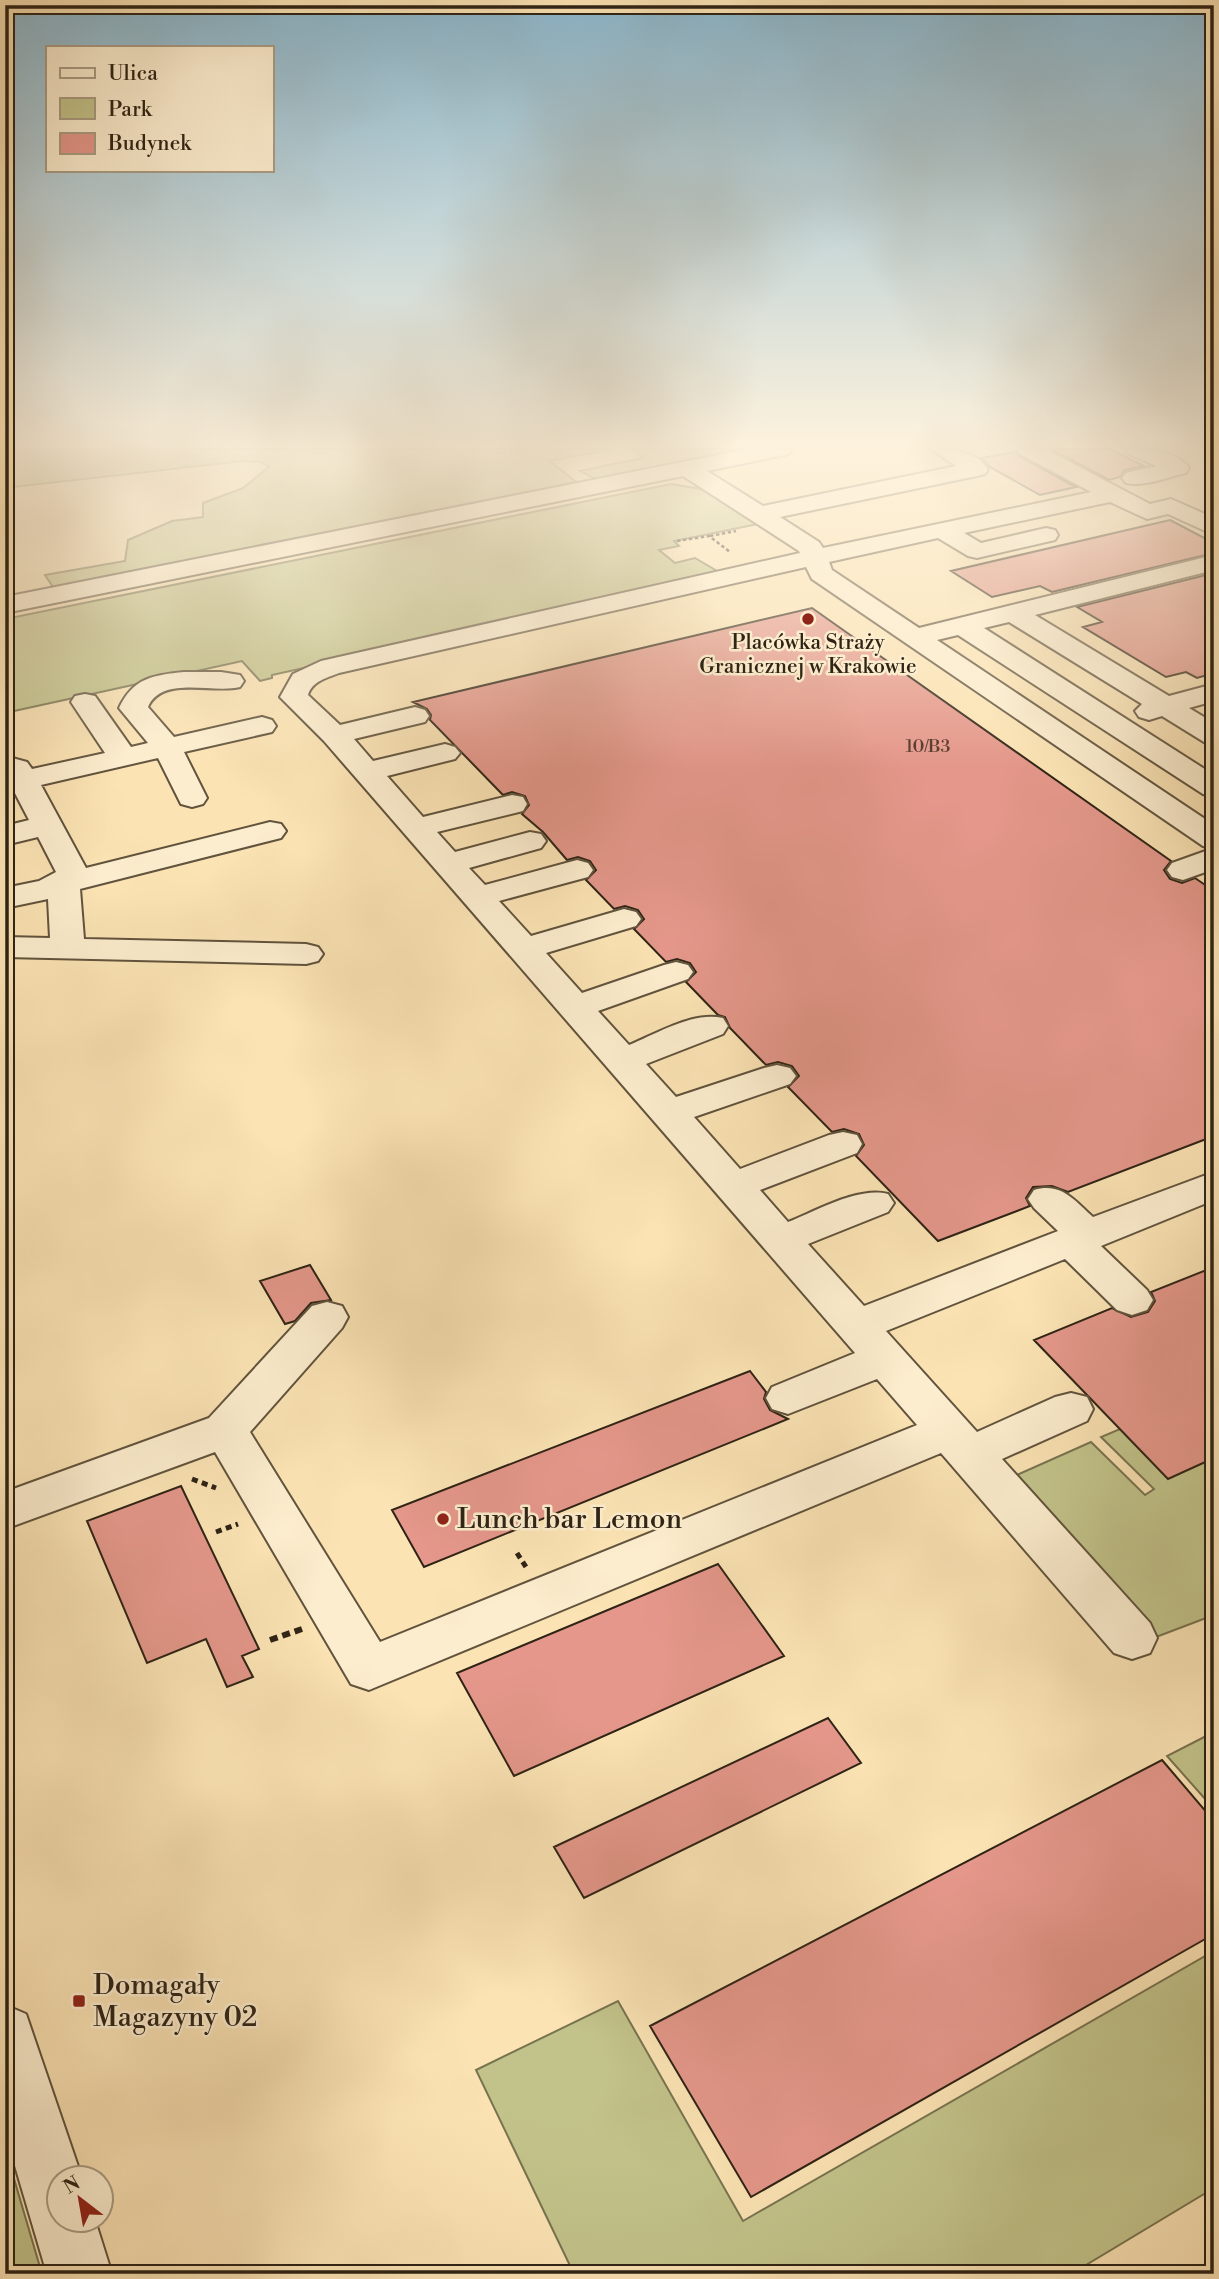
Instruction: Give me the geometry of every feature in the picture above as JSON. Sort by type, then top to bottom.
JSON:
[{"type":"street","points":[[5,605],[252,555]]},
{"type":"street","points":[[828,555],[314,673],[301,680],[295,689],[294,697],[334,735],[1132,1638]]},
{"type":"street","points":[[815,558],[821,574],[1214,839]]},
{"type":"street","points":[[918,637],[1214,562]]},
{"type":"street","points":[[1013,613],[1214,736]]},
{"type":"street","points":[[961,626],[1214,788]]},
{"type":"street","points":[[192,798],[167,747],[133,708],[141,693],[170,682],[205,678],[230,681]]},
{"type":"street","points":[[1063,736],[1214,692]]},
{"type":"street","points":[[85,702],[122,757]]},
{"type":"street","points":[[334,735],[415,716]]},
{"type":"street","points":[[63,883],[73,874],[14,772],[122,757],[262,726]]},
{"type":"street","points":[[366,772],[445,753]]},
{"type":"street","points":[[416,828],[512,804]]},
{"type":"street","points":[[5,836],[47,825]]},
{"type":"street","points":[[5,898],[270,831]]},
{"type":"street","points":[[448,864],[530,841]]},
{"type":"street","points":[[1183,870],[1214,859]]},
{"type":"street","points":[[477,897],[577,870]]},
{"type":"street","points":[[63,883],[68,949]]},
{"type":"street","points":[[523,949],[624,919]]},
{"type":"street","points":[[5,947],[306,954]]},
{"type":"street","points":[[574,1007],[676,972]]},
{"type":"street","points":[[622,1060],[710,1026]]},
{"type":"street","points":[[668,1113],[777,1076]]},
{"type":"street","points":[[733,1186],[844,1144]]},
{"type":"street","points":[[856,1326],[1214,1185]]},
{"type":"street","points":[[1048,1199],[1132,1300]]},
{"type":"street","points":[[781,1240],[874,1203]]},
{"type":"street","points":[[5,1511],[225,1430],[327,1317]]},
{"type":"street","points":[[788,1398],[884,1358]]},
{"type":"street","points":[[225,1430],[369,1669],[959,1443],[1071,1409]]},
{"type":"street","points":[[5,2034],[46,2164]]},
{"type":"street","points":[[67,2234],[80,2274]]},
{"type":"path","points":[[735,555],[740,559]]},
{"type":"path","points":[[1207,2274],[1214,2267]]},
{"type":"green space","points":[[126,555],[228,555],[55,590],[45,575],[125,561]]},
{"type":"green space","points":[[319,555],[666,555],[675,563],[695,558],[724,575],[272,675],[272,678],[260,681],[242,661],[5,713],[5,619]]},
{"type":"green space","points":[[1120,1429],[1214,1458],[1214,1615],[1156,1637],[1010,1478],[1091,1442],[1145,1495],[1154,1489],[1101,1437]]},
{"type":"green space","points":[[1214,1732],[1214,1809],[1167,1756]]},
{"type":"green space","points":[[1214,1951],[1214,2188],[1071,2274],[574,2274],[476,2070],[618,2001],[743,2221]]},
{"type":"green space","points":[[5,2148],[42,2274],[5,2274]]},
{"type":"building","points":[[1018,555],[1204,555],[1052,592],[1040,586],[992,597],[951,571]]},
{"type":"building","points":[[1214,573],[1214,673],[1197,678],[1186,672],[1166,677],[1083,627],[1102,622],[1077,607]]},
{"type":"building","points":[[812,608],[1171,861],[1164,870],[1170,879],[1182,883],[1195,878],[1214,891],[1214,1136],[1068,1192],[1052,1186],[1033,1187],[1026,1198],[1030,1206],[938,1241],[856,1156],[864,1145],[859,1134],[844,1129],[832,1132],[788,1087],[799,1076],[792,1066],[778,1062],[766,1065],[730,1028],[725,1017],[718,1015],[686,982],[696,972],[690,963],[677,959],[666,962],[634,929],[644,919],[638,910],[625,906],[614,909],[586,880],[596,870],[590,861],[578,857],[567,860],[543,832],[522,814],[529,805],[525,796],[512,792],[503,795],[430,720],[431,715],[427,709],[413,702]]},
{"type":"building","points":[[310,1265],[331,1300],[311,1303],[295,1321],[285,1324],[260,1281]]},
{"type":"building","points":[[1214,1267],[1214,1458],[1168,1479],[1034,1340],[1112,1308],[1131,1317],[1148,1312],[1155,1301],[1151,1292]]},
{"type":"building","points":[[750,1371],[766,1392],[764,1399],[770,1410],[788,1419],[424,1567],[392,1510]]},
{"type":"building","points":[[181,1486],[259,1649],[242,1656],[253,1677],[227,1687],[206,1639],[147,1663],[87,1521]]},
{"type":"building","points":[[718,1564],[784,1656],[514,1776],[457,1673]]},
{"type":"building","points":[[828,1718],[861,1763],[584,1898],[554,1847]]},
{"type":"building","points":[[1162,1760],[1214,1821],[1214,1934],[751,2197],[650,2026]]},
{"type":"place","name":"Placówka Straży Granicznej w Krakowie","points":[[808,619]]},
{"type":"place","name":"Lunch bar Lemon","points":[[443,1519]]},
{"type":"place","name":"Domagały Magazyny 02","points":[[79,2001]]}]
